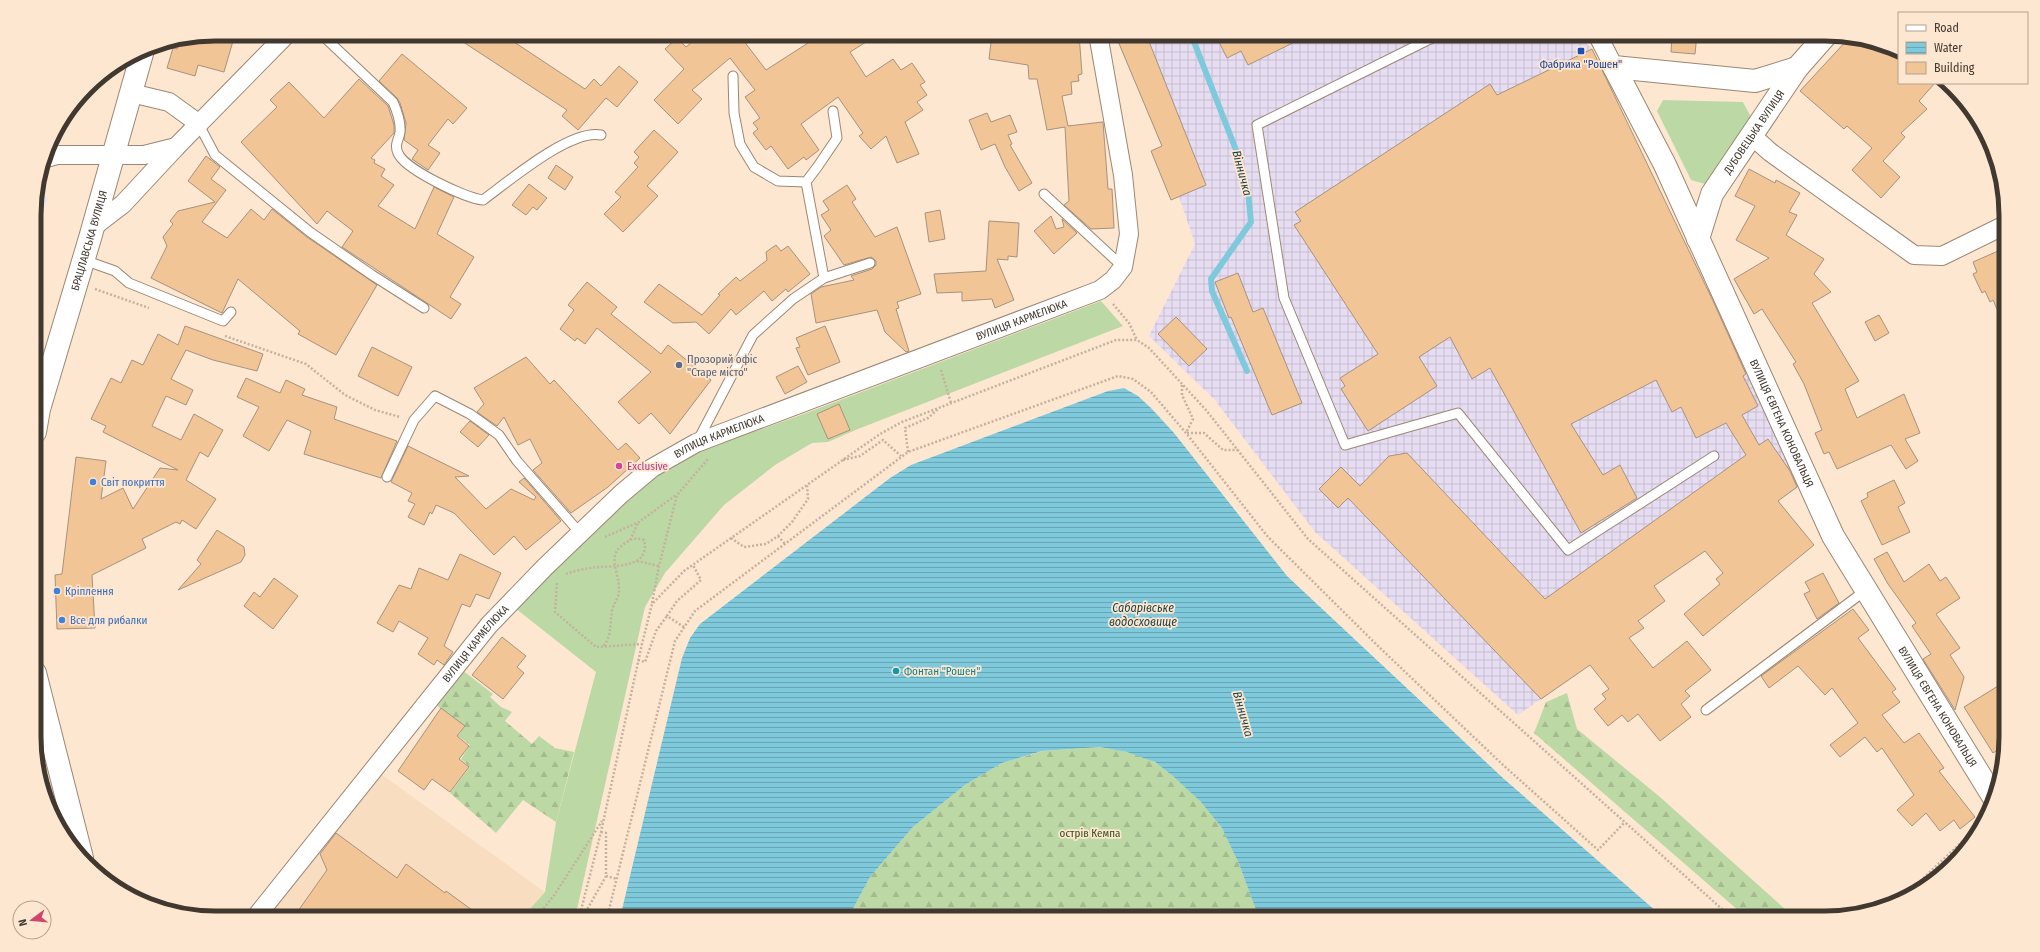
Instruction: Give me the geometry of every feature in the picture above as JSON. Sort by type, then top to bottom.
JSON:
[{"type":"street","points":[[93,227],[123,204],[198,124],[280,41]]},
{"type":"street","name":"ВУЛИЦЯ КАРМЕЛЮКА","points":[[261,911],[489,625],[551,572],[580,533],[621,494],[652,468],[696,443],[1100,290],[1113,280],[1123,267],[1129,234],[1124,182],[1099,41]]},
{"type":"street","name":"ВУЛИЦЯ ЄВГЕНА КОНОВАЛЬЦЯ","points":[[1601,41],[1665,165],[1833,536],[1990,792]]},
{"type":"street","name":"ДУБОВЕЦЬКА ВУЛИЦЯ","points":[[1698,239],[1712,194],[1797,68],[1821,41]]},
{"type":"street","name":"БРАЦЛАВСЬКА ВУЛИЦЯ","points":[[41,402],[84,260],[141,58]]},
{"type":"street","points":[[1614,66],[1755,81],[1797,68]]},
{"type":"street","points":[[131,93],[169,102],[198,124]]},
{"type":"street","points":[[1751,135],[1770,152],[1914,255],[1942,256],[1999,228]]},
{"type":"street","points":[[51,157],[57,155],[144,155],[176,147]]},
{"type":"street","points":[[41,697],[79,845]]},
{"type":"lane","points":[[328,41],[393,102],[399,114],[400,132],[396,143],[398,152],[403,160],[424,175],[473,198],[483,200],[561,145],[580,137],[596,134],[601,135]]},
{"type":"lane","points":[[1426,41],[1257,125],[1284,298],[1345,445],[1458,413],[1568,550],[1714,456]]},
{"type":"lane","points":[[733,76],[734,113],[740,144],[754,167],[778,181],[806,182]]},
{"type":"lane","points":[[824,278],[806,182],[837,138],[834,111]]},
{"type":"lane","points":[[198,124],[215,155],[310,232],[372,275],[424,308]]},
{"type":"lane","points":[[1044,194],[1123,267]]},
{"type":"lane","points":[[84,260],[115,271],[129,283],[223,321],[231,312]]},
{"type":"lane","points":[[696,443],[753,335],[793,299],[824,278],[870,263]]},
{"type":"lane","points":[[387,476],[414,420],[435,396],[470,414],[499,435],[517,461],[580,533]]},
{"type":"lane","points":[[1706,710],[1866,590]]},
{"type":"path","points":[[94,289],[150,309]]},
{"type":"path","points":[[1100,290],[1129,323],[1137,340],[1149,348],[1206,410],[1308,539],[1724,911]]},
{"type":"path","points":[[224,335],[306,364],[345,395],[375,410],[414,420]]},
{"type":"path","points":[[652,604],[684,571],[692,565],[880,434],[902,422],[1116,340],[1137,340]]},
{"type":"path","points":[[936,352],[951,403]]},
{"type":"path","points":[[609,911],[675,641],[695,610],[908,452],[1118,376],[1133,379],[1152,392],[1186,432],[1268,537],[1490,754],[1598,850],[1624,822]]},
{"type":"path","points":[[1182,384],[1182,395],[1192,419],[1186,432]]},
{"type":"path","points":[[908,452],[905,428],[928,418],[940,407]]},
{"type":"path","points":[[1186,432],[1204,433],[1223,450],[1238,450]]},
{"type":"path","points":[[841,461],[860,456],[883,440],[901,456]]},
{"type":"path","points":[[604,537],[638,522],[677,495],[710,456]]},
{"type":"path","points":[[731,538],[744,548],[766,544],[778,536],[792,522],[808,499],[807,485]]},
{"type":"path","points":[[581,911],[601,832],[638,660],[652,604],[659,566],[677,495]]},
{"type":"path","points":[[630,540],[638,522]]},
{"type":"path","points":[[778,536],[784,544]]},
{"type":"path","points":[[604,646],[611,635],[612,611],[619,592],[617,567],[614,561],[615,554],[620,546],[630,540],[638,538],[644,540],[646,547],[643,556],[637,561],[617,567],[599,567],[551,572],[555,612],[596,647],[642,644]]},
{"type":"path","points":[[637,561],[659,566]]},
{"type":"path","points":[[638,660],[645,662],[656,631],[677,601],[701,580],[692,565]]},
{"type":"path","points":[[667,616],[684,627]]},
{"type":"path","points":[[542,911],[555,894],[603,818]]},
{"type":"path","points":[[586,911],[606,876],[606,833],[601,832]]},
{"type":"path","points":[[1914,887],[1969,835]]},
{"type":"path","points":[[606,876],[617,879]]},
{"type":"shaded area","points":[[1118,41],[1584,41],[1592,49],[1800,486],[1654,586],[1665,601],[1638,621],[1644,628],[1518,715],[1315,532],[1214,399],[1149,336],[1195,244],[1162,146]]},
{"type":"shaded area","points":[[42,194],[47,198],[41,219],[41,204]]},
{"type":"shaded area","points":[[374,769],[545,892],[528,911],[261,911]]},
{"type":"green space","points":[[1663,100],[1743,102],[1752,119],[1705,184],[1691,180],[1657,111]]},
{"type":"green space","points":[[1101,301],[1123,326],[828,442],[812,443],[775,465],[724,505],[665,573],[645,607],[577,911],[528,911],[545,892],[556,822],[596,672],[515,608],[597,528],[659,474],[695,453],[801,415]]},
{"type":"green space","points":[[462,670],[493,694],[490,697],[501,707],[512,712],[505,721],[532,744],[539,736],[555,748],[574,752],[556,822],[523,800],[496,833],[450,793],[470,767],[461,759],[470,745],[458,736],[465,726],[436,705]]},
{"type":"green space","points":[[1567,693],[1577,729],[1660,797],[1787,911],[1739,911],[1534,733],[1546,702]]},
{"type":"green space","name":"острів Кемпа","points":[[1100,747],[1136,754],[1164,768],[1202,803],[1218,822],[1233,851],[1256,911],[852,911],[870,877],[913,827],[965,785],[1002,763],[1043,751]]},
{"type":"water","name":"Сабарівське водосховище","points":[[1124,388],[1138,396],[1152,409],[1174,433],[1287,576],[1504,779],[1656,911],[1256,911],[1239,864],[1222,828],[1201,802],[1173,776],[1155,762],[1127,752],[1100,747],[1042,751],[1002,763],[965,785],[913,827],[870,877],[852,911],[622,911],[682,658],[690,638],[700,624],[890,478],[911,465],[1108,391]]},
{"type":"building","points":[[233,41],[224,72],[198,65],[195,76],[167,68],[173,48],[177,49],[179,45],[192,42]]},
{"type":"building","points":[[462,41],[513,41],[585,89],[594,79],[601,86],[619,66],[638,82],[617,107],[606,98],[578,130],[562,116],[567,110]]},
{"type":"building","points":[[674,41],[680,41],[686,47],[693,41],[729,41],[731,43],[734,41],[744,41],[766,70],[811,41],[868,41],[850,52],[866,77],[893,59],[901,70],[912,63],[925,82],[920,85],[927,95],[917,102],[923,110],[905,122],[919,154],[897,163],[886,136],[871,149],[859,136],[863,133],[838,97],[801,124],[819,150],[806,160],[804,157],[788,169],[771,146],[766,150],[753,133],[758,129],[753,123],[760,118],[745,97],[755,90],[730,58],[692,90],[702,99],[678,124],[654,100],[684,69],[665,49]]},
{"type":"building","points":[[991,41],[1080,41],[1082,74],[1078,75],[1079,81],[1071,82],[1072,94],[1062,96],[1068,126],[1103,122],[1108,189],[1112,189],[1114,228],[1091,229],[1064,205],[1069,201],[1065,127],[1047,130],[1037,79],[1029,79],[1028,65],[989,59]]},
{"type":"building","points":[[1118,41],[1149,41],[1206,185],[1171,200],[1151,151],[1162,146]]},
{"type":"building","points":[[1218,41],[1297,41],[1248,65],[1241,51],[1227,58]]},
{"type":"building","points":[[1672,41],[1696,41],[1695,54],[1671,52]]},
{"type":"building","points":[[1845,42],[1881,50],[1898,57],[1898,84],[1934,84],[1919,101],[1927,109],[1901,133],[1905,137],[1883,161],[1900,177],[1881,198],[1852,170],[1872,148],[1847,126],[1844,129],[1800,91]]},
{"type":"building","points":[[1592,49],[1714,303],[1746,374],[1743,376],[1758,406],[1742,415],[1759,445],[1768,439],[1790,471],[1797,487],[1778,501],[1814,545],[1703,636],[1684,614],[1720,584],[1716,579],[1723,573],[1705,551],[1654,586],[1665,601],[1638,621],[1644,628],[1629,638],[1653,668],[1687,641],[1711,670],[1685,691],[1690,696],[1681,704],[1691,717],[1660,741],[1638,714],[1628,722],[1622,715],[1608,726],[1594,709],[1606,699],[1602,694],[1609,689],[1590,665],[1541,699],[1348,498],[1338,508],[1319,489],[1341,467],[1360,486],[1389,456],[1407,453],[1545,599],[1746,455],[1726,423],[1696,438],[1681,407],[1672,412],[1656,380],[1571,424],[1603,475],[1620,465],[1637,498],[1581,533],[1490,368],[1472,379],[1450,337],[1419,357],[1437,386],[1368,431],[1341,389],[1345,386],[1340,378],[1378,354],[1294,225],[1301,221],[1295,212],[1490,84],[1497,95]]},
{"type":"building","points":[[402,54],[467,108],[453,124],[448,119],[428,145],[440,153],[428,170],[412,159],[418,150],[404,140],[406,123],[400,103],[397,98],[379,81]]},
{"type":"building","points":[[359,79],[388,106],[394,125],[394,133],[371,158],[375,160],[374,163],[385,169],[381,176],[394,185],[378,206],[415,229],[434,187],[454,197],[437,234],[474,257],[450,297],[461,304],[451,319],[342,247],[353,231],[327,211],[317,224],[241,142],[277,107],[270,100],[289,82],[324,118]]},
{"type":"building","points":[[987,113],[991,122],[1010,115],[1017,132],[1008,135],[1012,144],[1010,145],[1032,183],[1019,191],[1005,167],[995,144],[981,150],[969,120]]},
{"type":"building","points":[[654,130],[678,152],[647,186],[658,196],[623,232],[604,214],[621,197],[615,192],[638,167],[634,163],[639,157],[634,152]]},
{"type":"building","points":[[206,156],[220,167],[211,179],[226,190],[202,222],[227,238],[251,209],[264,220],[272,209],[307,237],[377,285],[336,355],[298,334],[300,331],[238,279],[222,313],[151,278],[167,246],[163,237],[173,224],[170,221],[178,211],[215,202],[188,181]]},
{"type":"building","points":[[556,165],[573,177],[565,190],[548,178]]},
{"type":"building","points":[[1749,169],[1775,183],[1776,180],[1800,193],[1789,212],[1797,215],[1786,235],[1824,259],[1814,274],[1831,292],[1812,303],[1859,381],[1845,389],[1857,418],[1904,394],[1920,433],[1905,439],[1918,461],[1906,469],[1891,445],[1837,469],[1829,452],[1824,454],[1815,433],[1822,430],[1804,384],[1793,364],[1796,362],[1762,309],[1754,314],[1734,279],[1769,258],[1736,240],[1755,206],[1735,196]]},
{"type":"building","points":[[529,184],[547,198],[537,210],[533,207],[526,215],[512,205]]},
{"type":"building","points":[[847,185],[856,199],[852,202],[875,237],[897,227],[921,294],[897,302],[899,308],[896,309],[909,351],[906,352],[885,332],[877,310],[816,323],[811,294],[821,287],[854,280],[851,276],[872,269],[876,265],[876,261],[871,257],[844,265],[824,236],[831,230],[821,215],[829,210],[823,201]]},
{"type":"building","points":[[940,210],[945,239],[929,242],[925,213]]},
{"type":"building","points":[[1051,216],[1056,229],[1064,227],[1062,219],[1077,233],[1054,254],[1034,231]]},
{"type":"building","points":[[989,221],[1019,223],[1017,257],[1008,256],[1008,260],[997,259],[1014,300],[995,308],[992,299],[962,301],[962,292],[937,293],[934,274],[986,271]]},
{"type":"building","points":[[776,245],[781,251],[788,246],[810,274],[788,292],[786,289],[772,301],[764,291],[736,315],[731,309],[709,334],[696,322],[673,323],[644,302],[659,284],[702,315],[720,295],[718,294],[736,277],[740,281],[767,260],[766,252]]},
{"type":"building","points":[[1999,251],[1999,314],[1993,300],[1990,302],[1985,291],[1982,293],[1973,274],[1977,272],[1973,262]]},
{"type":"building","points":[[1238,273],[1253,312],[1263,308],[1302,403],[1272,415],[1231,317],[1229,318],[1215,282]]},
{"type":"building","points":[[587,282],[617,307],[611,314],[661,354],[668,345],[711,380],[670,434],[651,413],[639,424],[618,402],[651,372],[597,328],[585,344],[577,338],[575,341],[560,329],[574,310],[568,305]]},
{"type":"building","points":[[1879,315],[1889,333],[1875,341],[1865,322]]},
{"type":"building","points":[[1176,317],[1207,349],[1189,366],[1158,334]]},
{"type":"building","points":[[185,326],[263,354],[257,371],[213,360],[186,350],[171,379],[193,390],[186,405],[166,396],[152,426],[181,440],[194,414],[223,430],[208,457],[200,452],[186,480],[216,499],[196,529],[182,520],[180,524],[176,522],[142,539],[146,548],[92,575],[95,628],[57,629],[55,575],[62,574],[76,457],[106,461],[101,499],[123,488],[133,509],[160,468],[178,470],[103,432],[106,426],[91,419],[111,378],[121,383],[132,360],[143,365],[158,334],[178,345]]},
{"type":"building","points":[[825,326],[840,362],[808,375],[796,348],[800,347],[796,338]]},
{"type":"building","points":[[372,347],[412,367],[398,396],[358,376]]},
{"type":"building","points":[[526,357],[550,384],[554,380],[618,450],[626,443],[640,458],[608,487],[571,513],[533,470],[542,463],[530,439],[518,445],[504,417],[497,426],[477,412],[484,404],[474,388]]},
{"type":"building","points":[[798,366],[807,382],[785,394],[776,377]]},
{"type":"building","points":[[246,378],[280,393],[286,380],[305,389],[302,395],[337,407],[334,419],[397,441],[381,478],[304,454],[311,431],[287,420],[269,451],[243,436],[259,407],[237,397]]},
{"type":"building","points":[[839,404],[850,430],[828,439],[817,414]]},
{"type":"building","points":[[470,421],[489,435],[478,447],[460,432]]},
{"type":"building","points":[[408,446],[469,476],[455,477],[486,509],[511,489],[534,500],[536,497],[519,482],[524,478],[561,521],[526,550],[514,536],[494,555],[454,513],[436,505],[432,514],[430,512],[424,525],[408,517],[415,504],[408,501],[412,493],[391,482]]},
{"type":"building","points":[[1894,480],[1905,503],[1898,507],[1910,532],[1882,545],[1861,501],[1868,497],[1867,493]]},
{"type":"building","points":[[217,530],[244,547],[245,555],[241,562],[178,590],[201,564],[197,560]]},
{"type":"building","points":[[1887,552],[1904,582],[1929,564],[1940,581],[1946,577],[1960,598],[1936,614],[1960,648],[1950,655],[1964,677],[1955,710],[1923,659],[1931,654],[1912,626],[1916,623],[1888,584],[1874,559]]},
{"type":"building","points":[[460,554],[501,573],[489,599],[476,594],[470,607],[462,604],[444,646],[453,652],[444,665],[437,660],[434,665],[418,654],[428,638],[399,621],[393,632],[377,623],[399,585],[411,589],[419,568],[448,580]]},
{"type":"building","points":[[1823,573],[1839,603],[1817,619],[1804,594],[1810,591],[1805,582]]},
{"type":"building","points":[[274,578],[298,596],[273,629],[244,606],[254,592],[260,597]]},
{"type":"building","points":[[1853,609],[1869,630],[1858,638],[1896,689],[1892,692],[1900,702],[1882,715],[1904,743],[1919,733],[1944,768],[1939,771],[1975,817],[1960,829],[1954,820],[1940,831],[1926,813],[1912,826],[1897,810],[1914,795],[1882,748],[1877,752],[1865,737],[1840,757],[1830,745],[1858,723],[1832,688],[1825,695],[1798,666],[1769,688],[1761,676]]},
{"type":"building","points":[[502,637],[526,656],[517,667],[524,673],[503,699],[472,675]]},
{"type":"building","points":[[1998,686],[1999,707],[1997,708],[1999,711],[1999,749],[1993,753],[1964,707]]},
{"type":"building","points":[[441,708],[465,726],[457,736],[469,746],[459,759],[469,767],[450,792],[432,779],[424,790],[398,771]]},
{"type":"building","points":[[336,833],[397,878],[406,864],[445,893],[446,891],[473,911],[298,911],[327,870],[320,854]]},
{"type":"waterway","name":"Вінничка","points":[[1194,41],[1236,150],[1248,191],[1251,222],[1211,279],[1212,291],[1247,371]]},
{"type":"place","name":"Фабрика \"Рошен\"","points":[[1581,51]]},
{"type":"place","name":"Прозорий офіс \"Старе місто\"","points":[[679,365]]},
{"type":"place","name":"Exclusive","points":[[619,466]]},
{"type":"place","name":"Світ покриття","points":[[93,482]]},
{"type":"place","name":"Кріплення","points":[[57,591]]},
{"type":"place","name":"Все для рибалки","points":[[62,620]]},
{"type":"place","name":"Фонтан \"Рошен\"","points":[[896,671]]}]
